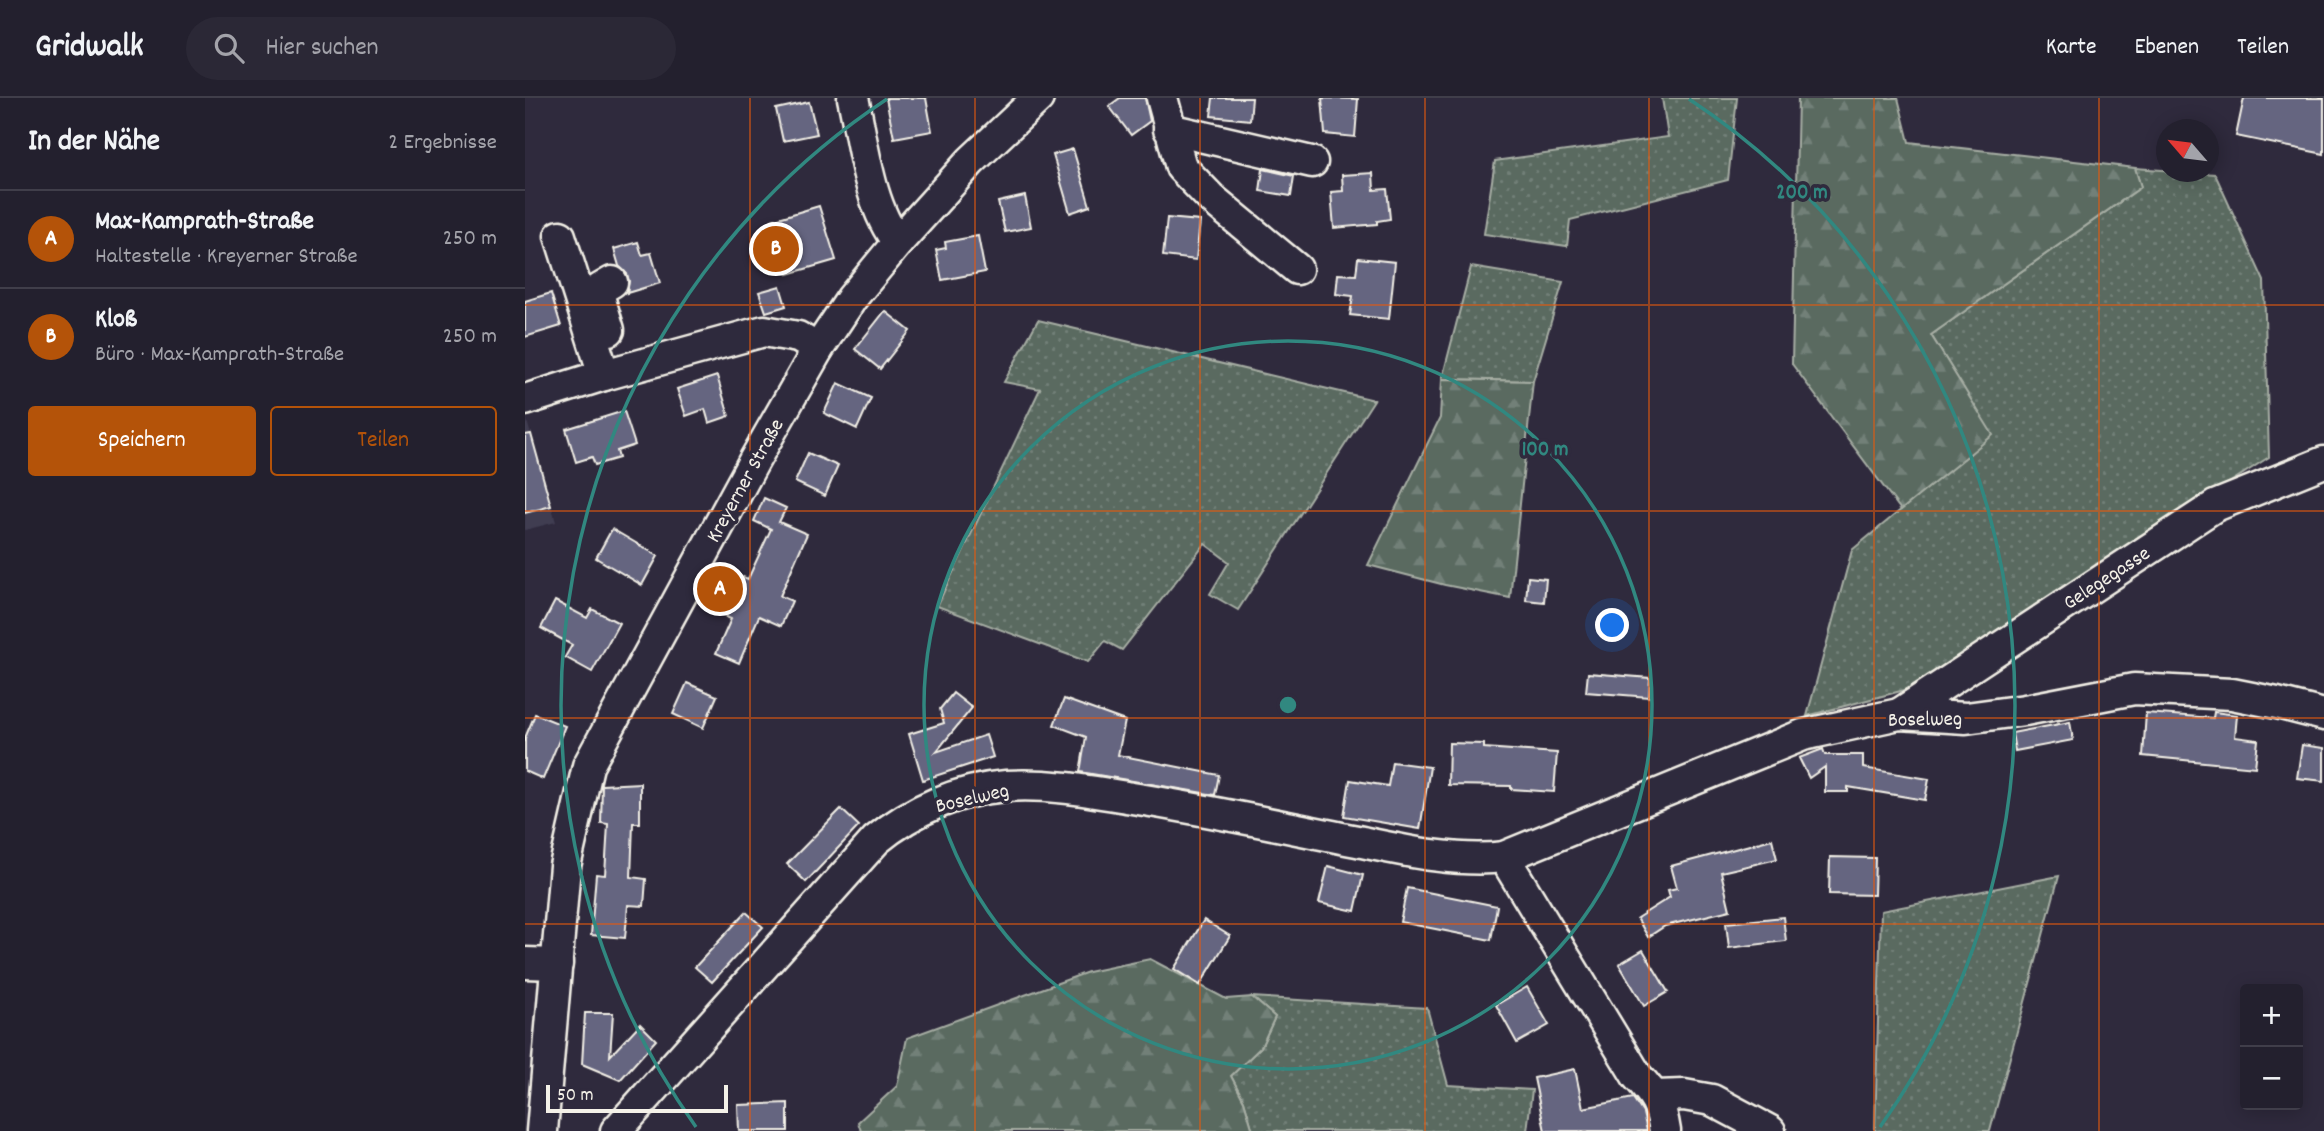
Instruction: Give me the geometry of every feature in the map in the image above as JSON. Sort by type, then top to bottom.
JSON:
[{"type":"street","points":[[853,98],[878,210],[888,231],[898,242]]},
{"type":"street","name":"Kreyerner Straße","points":[[542,1131],[565,866],[588,766],[818,349],[852,298],[971,160],[1038,98]]},
{"type":"street","points":[[1161,98],[1181,167],[1194,182],[1297,269]]},
{"type":"street","points":[[1169,129],[1311,162]]},
{"type":"street","points":[[560,236],[613,373]]},
{"type":"street","points":[[612,282],[600,289],[599,296],[613,373]]},
{"type":"street","points":[[525,400],[764,331],[798,337],[818,349]]},
{"type":"street","name":"Gelegegasse","points":[[1899,714],[2215,506],[2324,462]]},
{"type":"street","name":"Boselweg","points":[[617,1131],[876,840],[912,814],[948,800],[1005,786],[1058,786],[1174,805],[1394,849],[1460,857],[1504,857],[1803,735],[1899,714],[1966,718],[2134,690],[2232,694],[2324,715]]},
{"type":"street","points":[[1504,857],[1637,1076],[1656,1096],[1663,1114],[1665,1131]]},
{"type":"street","points":[[525,964],[557,964]]},
{"type":"street","points":[[1656,1096],[1684,1095],[1712,1100],[1770,1131]]},
{"type":"shaded area","points":[[525,414],[556,522],[525,530]]},
{"type":"green space","points":[[1662,98],[1737,98],[1728,180],[1570,220],[1567,246],[1484,234],[1495,161],[1668,137]]},
{"type":"green space","points":[[1798,98],[1898,98],[1909,142],[2135,168],[2141,187],[1931,335],[1993,435],[1901,510],[1792,364]]},
{"type":"green space","points":[[2135,168],[2156,170],[2156,182],[2219,182],[2264,281],[2269,457],[1912,688],[1807,716],[1852,550],[1992,435],[1931,335],[2141,187]]},
{"type":"green space","points":[[1471,267],[1563,282],[1533,381],[1442,379]]},
{"type":"green space","points":[[1038,320],[1374,400],[1238,610],[1210,594],[1229,562],[1205,544],[1122,650],[1105,641],[1088,662],[937,606],[1040,389],[1004,382]]},
{"type":"green space","points":[[1442,379],[1533,381],[1510,598],[1368,565],[1440,418]]},
{"type":"green space","points":[[2059,876],[1990,1131],[1875,1131],[1881,911]]},
{"type":"green space","points":[[1150,959],[1226,999],[1252,997],[1275,1017],[1261,1047],[1231,1076],[1244,1101],[1253,1131],[861,1131],[858,1122],[897,1086],[907,1038],[1088,972]]},
{"type":"green space","points":[[1252,997],[1427,1008],[1448,1085],[1532,1090],[1527,1131],[1253,1131],[1244,1101],[1231,1076],[1261,1047],[1275,1017]]},
{"type":"building","points":[[886,98],[926,98],[932,131],[894,138]]},
{"type":"building","points":[[1120,98],[1145,98],[1150,121],[1131,135],[1109,106]]},
{"type":"building","points":[[1213,98],[1252,98],[1250,120],[1211,116]]},
{"type":"building","points":[[1322,98],[1358,99],[1355,137],[1325,134]]},
{"type":"building","points":[[2244,98],[2324,98],[2324,154],[2236,136]]},
{"type":"building","points":[[809,102],[817,134],[783,141],[776,109]]},
{"type":"building","points":[[1073,149],[1090,206],[1070,213],[1053,155]]},
{"type":"building","points":[[1263,169],[1294,176],[1291,196],[1260,191]]},
{"type":"building","points":[[1373,173],[1374,190],[1387,189],[1390,219],[1377,221],[1377,224],[1334,228],[1331,192],[1343,191],[1342,175]]},
{"type":"building","points":[[1025,196],[1031,227],[1005,232],[998,202]]},
{"type":"building","points":[[819,206],[836,260],[788,274],[772,220]]},
{"type":"building","points":[[1167,218],[1200,221],[1196,260],[1163,256]]},
{"type":"building","points":[[978,236],[985,272],[942,280],[936,250],[946,248],[945,242]]},
{"type":"building","points":[[638,242],[642,255],[651,253],[660,283],[627,293],[627,274],[619,266],[614,249]]},
{"type":"building","points":[[1358,258],[1395,262],[1389,319],[1350,315],[1353,296],[1336,294],[1338,274],[1356,275]]},
{"type":"building","points":[[780,286],[786,306],[766,312],[759,292]]},
{"type":"building","points":[[551,293],[561,326],[525,337],[525,301]]},
{"type":"building","points":[[885,311],[910,331],[880,369],[855,349]]},
{"type":"building","points":[[717,376],[729,416],[709,423],[705,409],[686,416],[677,389]]},
{"type":"building","points":[[838,383],[871,398],[857,429],[824,413]]},
{"type":"building","points":[[624,411],[635,445],[617,451],[619,458],[595,465],[592,457],[576,462],[566,429]]},
{"type":"building","points":[[531,434],[551,506],[525,513],[525,435]]},
{"type":"building","points":[[808,453],[838,466],[825,496],[795,482]]},
{"type":"building","points":[[764,498],[786,508],[779,522],[807,534],[780,596],[792,601],[781,626],[759,616],[739,663],[716,653],[731,619],[726,617],[731,606],[727,604],[735,586],[738,588],[743,577],[748,579],[771,529],[754,521]]},
{"type":"building","points":[[612,529],[658,556],[642,585],[596,558]]},
{"type":"building","points":[[1528,577],[1546,579],[1544,602],[1526,600]]},
{"type":"building","points":[[555,601],[587,618],[592,609],[619,623],[592,672],[565,657],[572,645],[541,628]]},
{"type":"building","points":[[1588,673],[1650,678],[1649,697],[1586,692]]},
{"type":"building","points":[[687,683],[717,696],[703,728],[673,714]]},
{"type":"building","points":[[953,693],[972,708],[936,752],[986,735],[993,757],[923,780],[909,734],[944,723],[940,709]]},
{"type":"building","points":[[1064,699],[1125,721],[1118,755],[1219,775],[1215,795],[1080,772],[1086,737],[1054,725]]},
{"type":"building","points":[[2214,712],[2237,715],[2235,737],[2258,740],[2255,767],[2143,756],[2146,713],[2213,718]]},
{"type":"building","points":[[535,714],[565,726],[543,779],[525,771],[525,738]]},
{"type":"building","points":[[2070,722],[2073,740],[2015,751],[2012,733]]},
{"type":"building","points":[[1449,743],[1484,744],[1484,748],[1557,753],[1554,792],[1511,789],[1511,786],[1448,785]]},
{"type":"building","points":[[2302,745],[2324,748],[2324,781],[2297,778]]},
{"type":"building","points":[[1823,749],[1825,755],[1863,755],[1863,768],[1929,779],[1925,800],[1848,787],[1848,792],[1825,792],[1825,767],[1809,778],[1799,758]]},
{"type":"building","points":[[1392,762],[1430,767],[1420,829],[1344,816],[1350,780],[1388,786]]},
{"type":"building","points":[[640,783],[640,823],[633,823],[631,877],[646,879],[644,906],[628,905],[625,938],[591,935],[596,874],[605,875],[608,824],[601,823],[602,785]]},
{"type":"building","points":[[841,809],[859,826],[806,882],[787,864]]},
{"type":"building","points":[[1772,839],[1777,859],[1721,872],[1730,910],[1665,926],[1648,937],[1637,918],[1670,897],[1668,890],[1677,888],[1671,866]]},
{"type":"building","points":[[1830,857],[1875,858],[1874,895],[1829,894]]},
{"type":"building","points":[[1328,866],[1363,875],[1355,911],[1319,903]]},
{"type":"building","points":[[1407,888],[1497,906],[1491,940],[1400,922]]},
{"type":"building","points":[[746,912],[763,927],[712,982],[695,967]]},
{"type":"building","points":[[1783,917],[1786,941],[1729,948],[1726,923]]},
{"type":"building","points":[[1204,920],[1230,936],[1200,985],[1174,969]]},
{"type":"building","points":[[1643,950],[1668,992],[1644,1006],[1619,964]]},
{"type":"building","points":[[1527,987],[1549,1025],[1517,1043],[1496,1005]]},
{"type":"building","points":[[585,1013],[613,1013],[610,1056],[640,1024],[656,1040],[620,1080],[582,1064]]},
{"type":"building","points":[[1575,1069],[1583,1108],[1633,1098],[1643,1113],[1647,1131],[1545,1131],[1534,1078]]},
{"type":"building","points":[[788,1103],[788,1131],[739,1131],[738,1105]]},
{"type":"place","name":"Kloß","points":[[776,249]]},
{"type":"place","name":"Max-Kamprath-Straße","points":[[720,589]]}]
